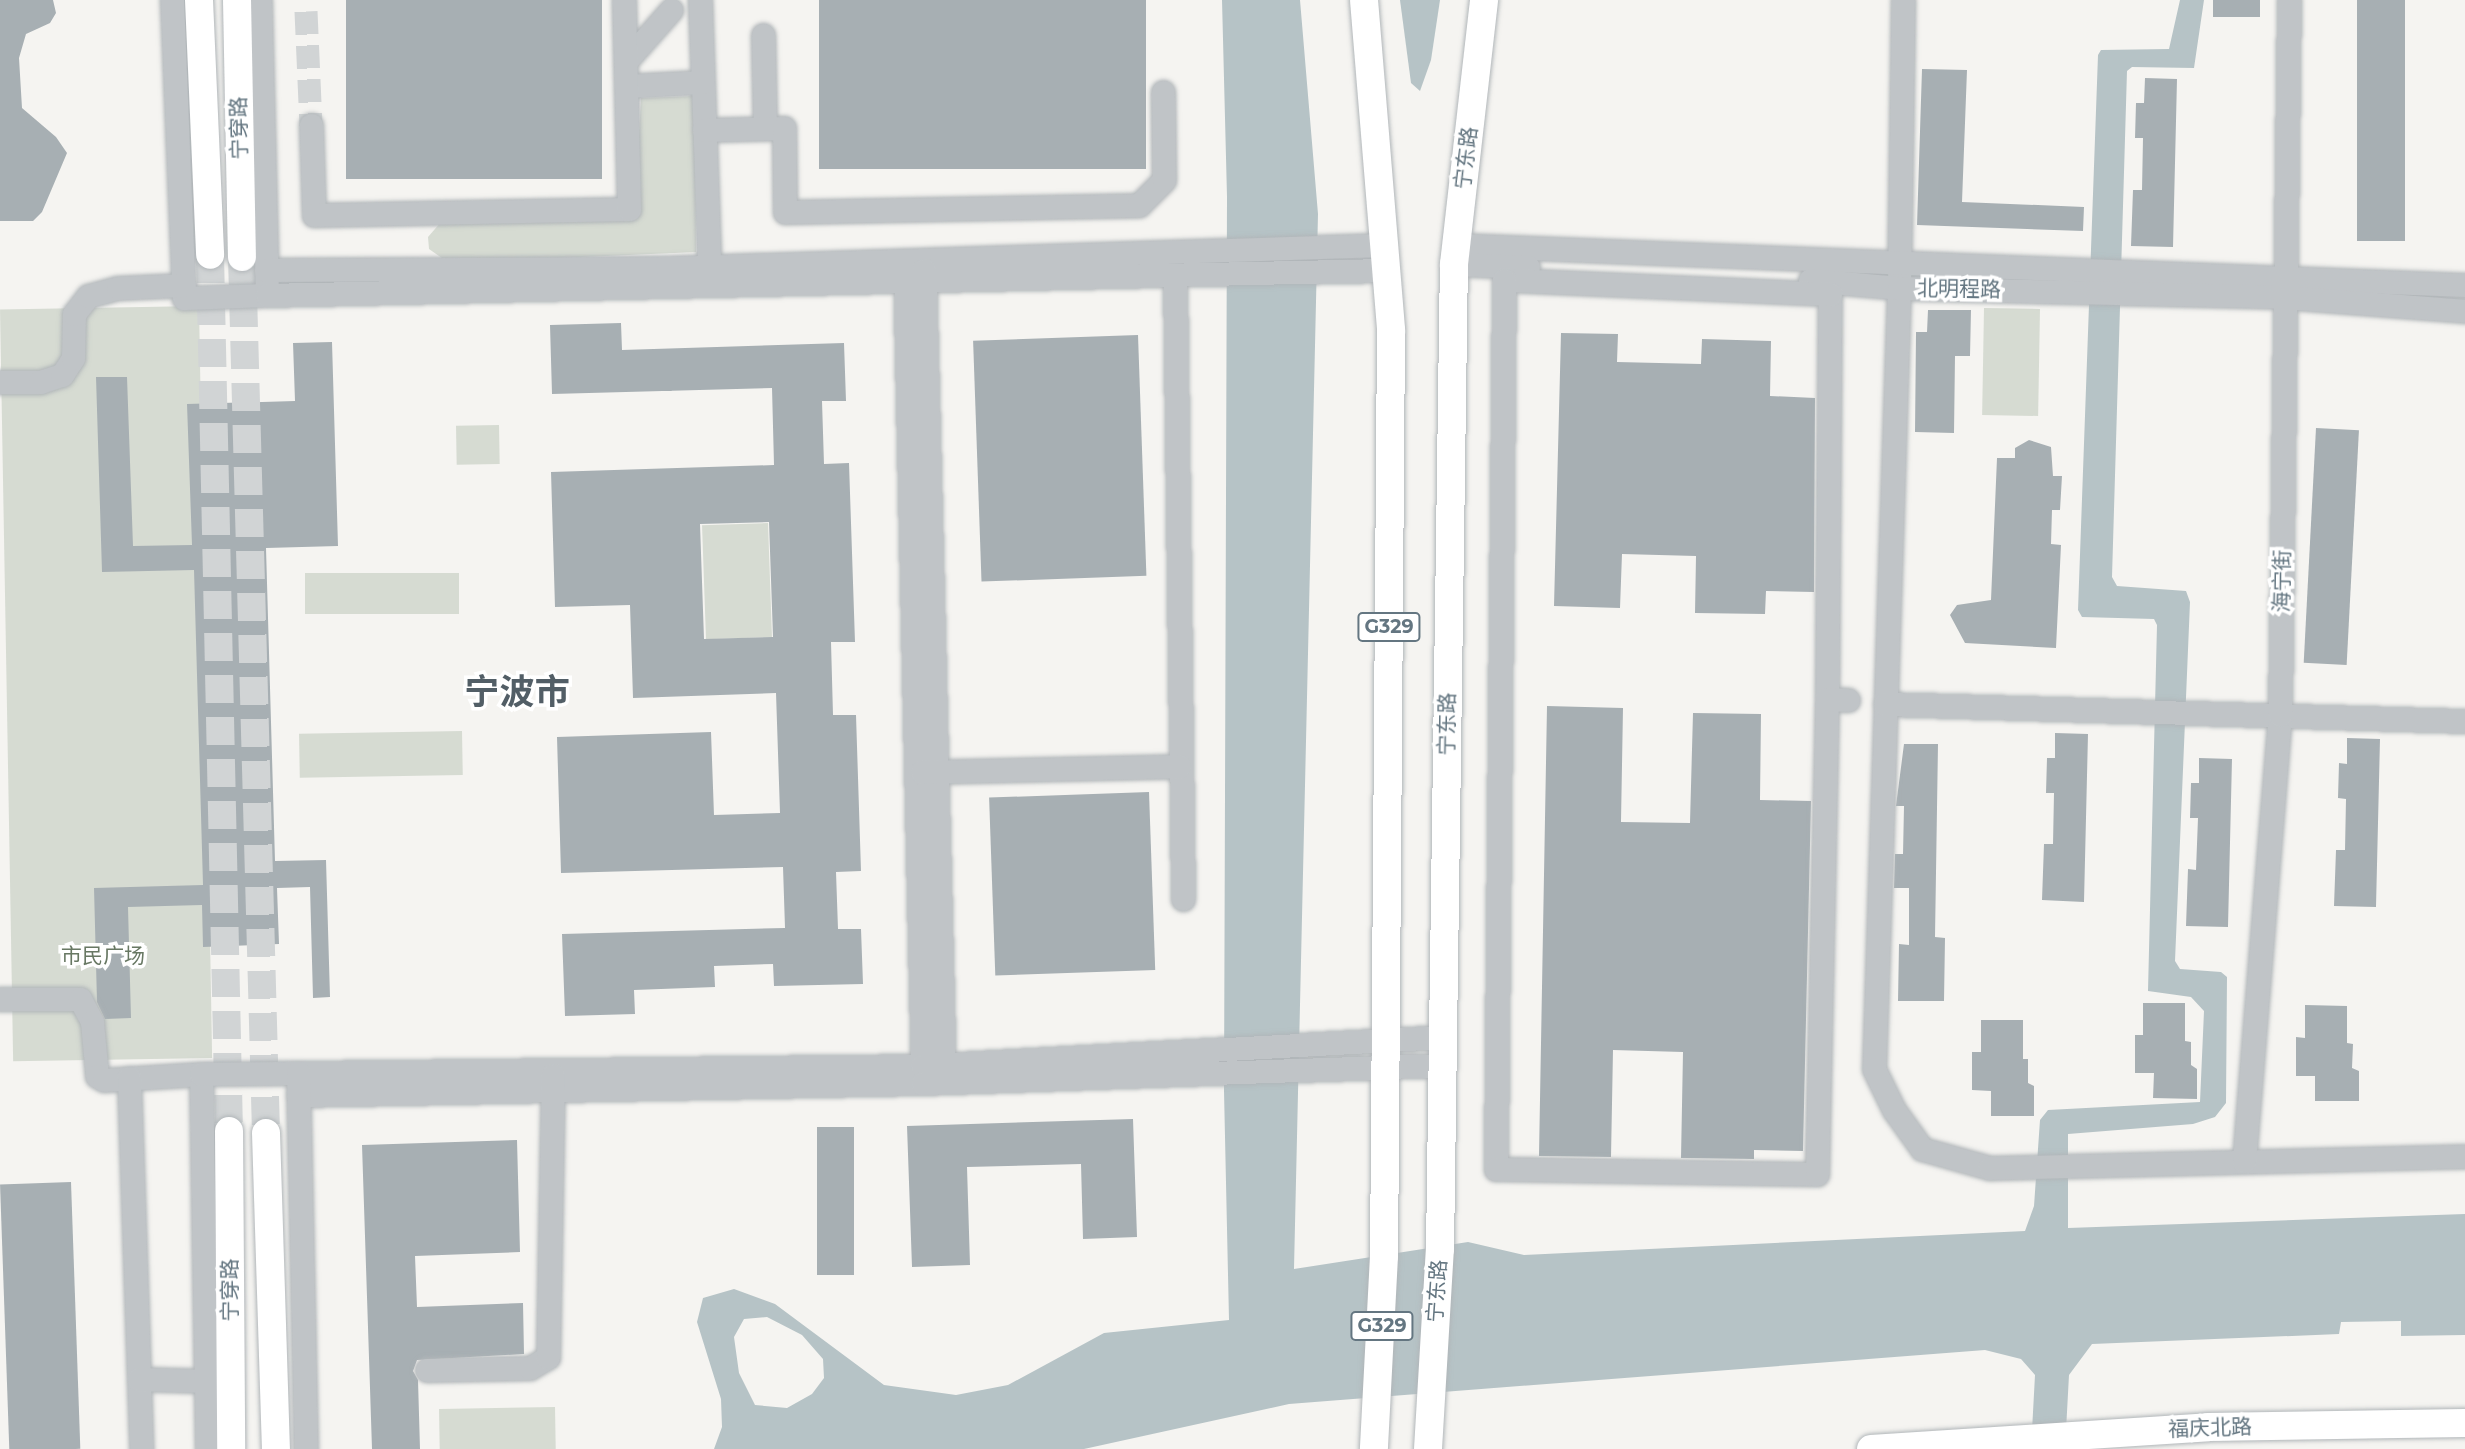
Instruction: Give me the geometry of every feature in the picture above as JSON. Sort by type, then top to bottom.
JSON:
[{"type":"main road","name":"宁穿路","points":[[199,0],[210,255]]},
{"type":"main road","name":"宁穿路","points":[[237,0],[254,263]]},
{"type":"main road","name":"G329","points":[[1364,0],[1391,344],[1384,1256],[1379,1395],[1374,1449]]},
{"type":"main road","name":"宁东路","points":[[1427,1449],[1440,1248],[1455,254],[1484,0]]},
{"type":"main road","name":"宁穿路","points":[[229,1131],[231,1449]]},
{"type":"main road","name":"宁穿路","points":[[266,1133],[276,1449]]},
{"type":"main road","name":"福庆北路","points":[[1871,1449],[2208,1427],[2465,1423]]},
{"type":"street","points":[[172,0],[184,298],[718,275],[1385,258]]},
{"type":"street","points":[[260,0],[254,263],[267,295]]},
{"type":"street","points":[[310,125],[314,215],[629,209],[624,0]]},
{"type":"street","points":[[699,0],[702,82],[711,129]]},
{"type":"street","points":[[715,0],[711,129],[718,275]]},
{"type":"street","points":[[1903,0],[1899,288],[1874,1069],[1894,1110],[1922,1149],[1990,1168],[2465,1156]]},
{"type":"street","name":"海宁街","points":[[2244,1161],[2280,715],[2289,0]]},
{"type":"street","points":[[626,61],[671,10]]},
{"type":"street","points":[[763,35],[765,128]]},
{"type":"street","points":[[626,86],[702,82]]},
{"type":"street","points":[[711,129],[784,128],[785,212],[1139,205],[1164,180],[1163,92]]},
{"type":"street","name":"北明程路","points":[[1455,254],[1898,263],[2285,286],[2465,311]]},
{"type":"street","name":"北明程路","points":[[1455,254],[1899,288],[2465,285]]},
{"type":"street","points":[[915,271],[1175,277],[1385,258]]},
{"type":"street","points":[[254,263],[718,275]]},
{"type":"street","points":[[915,271],[933,1074]]},
{"type":"street","points":[[1175,277],[1179,766],[1183,899]]},
{"type":"street","points":[[1504,280],[1830,294],[1838,700],[1817,1174],[1496,1169],[1504,280]]},
{"type":"street","points":[[0,383],[40,382],[62,376],[73,358],[74,314],[88,296],[118,288],[184,285]]},
{"type":"street","points":[[1885,704],[2465,721]]},
{"type":"street","points":[[925,772],[1179,766]]},
{"type":"street","points":[[0,999],[80,999],[92,1022],[96,1076],[129,1078],[201,1074],[298,1084],[553,1082],[1444,1065]]},
{"type":"street","points":[[933,1074],[1385,1039],[1443,1037]]},
{"type":"street","points":[[201,1074],[206,1449]]},
{"type":"street","points":[[129,1078],[141,1449]]},
{"type":"street","points":[[427,1370],[530,1368],[548,1357],[553,1082]]},
{"type":"street","points":[[298,1084],[306,1449]]},
{"type":"street","points":[[139,1379],[206,1381]]},
{"type":"green space","points":[[695,96],[696,252],[449,263],[429,249],[428,237],[441,222],[635,215],[641,98]]},
{"type":"green space","name":"市民广场","points":[[199,306],[212,1058],[13,1061],[0,309]]},
{"type":"green space","points":[[1984,308],[2040,309],[2038,416],[1982,415]]},
{"type":"green space","points":[[499,425],[500,464],[457,465],[456,426]]},
{"type":"green space","points":[[768,523],[772,637],[706,639],[702,525]]},
{"type":"green space","points":[[305,573],[459,573],[459,614],[305,614]]},
{"type":"green space","points":[[462,731],[463,775],[300,778],[299,734]]},
{"type":"green space","points":[[555,1407],[556,1449],[440,1449],[439,1409]]},
{"type":"shaded area","points":[[1222,0],[1300,0],[1318,214],[1294,1269],[1468,1242],[1524,1255],[2025,1231],[2034,1206],[2040,1120],[2048,1110],[2200,1102],[2204,1011],[2191,997],[2148,991],[2157,625],[2154,619],[2082,617],[2078,610],[2098,55],[2101,50],[2169,49],[2180,0],[2204,0],[2194,68],[2132,67],[2127,71],[2112,577],[2117,586],[2186,591],[2190,602],[2175,961],[2180,969],[2221,972],[2227,977],[2226,1103],[2215,1117],[2193,1124],[2068,1134],[2068,1228],[2465,1214],[2465,1335],[2401,1336],[2401,1321],[2341,1322],[2339,1334],[2092,1344],[2069,1375],[2065,1449],[2031,1449],[2035,1375],[2021,1359],[1985,1350],[1289,1404],[1084,1449],[714,1449],[722,1427],[721,1399],[697,1322],[703,1298],[734,1289],[775,1304],[884,1385],[956,1395],[1008,1385],[1104,1333],[1229,1320],[1224,1091],[1227,197]],"holes":[[[767,1317],[802,1335],[823,1359],[824,1378],[812,1394],[787,1408],[755,1405],[739,1373],[734,1337],[744,1319]]]},
{"type":"shaded area","points":[[1400,0],[1440,0],[1431,60],[1420,91],[1411,83]]},
{"type":"building","points":[[0,0],[53,0],[56,13],[50,23],[26,34],[19,58],[22,108],[56,137],[67,153],[42,212],[33,221],[0,221]]},
{"type":"building","points":[[346,0],[602,0],[602,179],[346,179]]},
{"type":"building","points":[[819,0],[1146,0],[1146,169],[819,169]]},
{"type":"building","points":[[2213,0],[2260,0],[2260,17],[2213,17]]},
{"type":"building","points":[[2357,0],[2405,0],[2405,241],[2357,241]]},
{"type":"building","points":[[1922,69],[1967,70],[1962,202],[2084,207],[2083,231],[1917,225]]},
{"type":"building","points":[[2145,78],[2177,79],[2173,247],[2131,246],[2133,190],[2142,190],[2143,138],[2135,138],[2136,103],[2144,103]]},
{"type":"building","points":[[1928,310],[1971,310],[1970,356],[1955,356],[1954,433],[1915,432],[1916,332],[1927,332]]},
{"type":"building","points":[[621,323],[622,350],[844,343],[846,401],[822,401],[824,464],[849,463],[855,642],[831,642],[833,715],[856,715],[861,871],[836,872],[838,929],[861,929],[863,984],[774,986],[773,964],[714,966],[715,987],[634,990],[635,1014],[565,1016],[562,934],[785,928],[783,867],[561,873],[557,737],[711,732],[714,815],[780,813],[776,693],[633,698],[630,605],[555,607],[551,472],[774,465],[772,388],[552,394],[550,325]],"holes":[[[769,522],[773,637],[704,639],[700,524]]]},
{"type":"building","points":[[1561,333],[1618,334],[1617,362],[1701,364],[1702,339],[1771,341],[1770,396],[1815,398],[1814,592],[1766,591],[1765,614],[1695,613],[1696,556],[1622,554],[1620,608],[1554,606]]},
{"type":"building","points":[[1138,335],[1146,576],[982,582],[973,341]]},
{"type":"building","points":[[332,342],[338,546],[266,548],[275,861],[326,860],[330,997],[313,998],[310,887],[277,888],[279,944],[203,947],[202,905],[128,907],[131,1018],[105,1019],[97,1002],[94,888],[203,885],[194,570],[102,572],[96,377],[127,377],[133,546],[192,545],[187,404],[295,401],[293,343]]},
{"type":"building","points":[[2316,428],[2359,430],[2347,665],[2304,663]]},
{"type":"building","points":[[2029,440],[2051,447],[2053,476],[2062,476],[2060,510],[2052,510],[2051,544],[2061,545],[2056,648],[1965,643],[1950,615],[1957,605],[1991,600],[1997,458],[2015,458],[2015,448]]},
{"type":"building","points":[[1547,706],[1623,708],[1621,822],[1690,823],[1693,713],[1761,714],[1760,800],[1811,801],[1803,1151],[1754,1150],[1754,1159],[1681,1158],[1683,1052],[1613,1050],[1611,1157],[1539,1156]]},
{"type":"building","points":[[2055,733],[2088,734],[2084,902],[2042,900],[2044,844],[2053,844],[2054,793],[2046,793],[2047,758],[2055,758]]},
{"type":"building","points":[[2347,738],[2380,739],[2376,907],[2334,906],[2336,850],[2345,850],[2346,799],[2338,798],[2339,763],[2347,764]]},
{"type":"building","points":[[1904,744],[1938,744],[1935,937],[1945,938],[1944,1001],[1898,1001],[1899,944],[1909,945],[1909,888],[1894,888],[1895,854],[1903,854],[1904,806],[1896,806]]},
{"type":"building","points":[[2199,758],[2232,759],[2228,927],[2186,926],[2188,869],[2196,870],[2198,818],[2190,818],[2191,783],[2199,783]]},
{"type":"building","points":[[1149,792],[1155,970],[995,975],[989,798]]},
{"type":"building","points":[[2143,1003],[2185,1003],[2185,1041],[2191,1042],[2191,1065],[2197,1069],[2197,1099],[2153,1098],[2154,1073],[2135,1073],[2135,1035],[2143,1035]]},
{"type":"building","points":[[2305,1005],[2347,1006],[2347,1043],[2353,1044],[2352,1068],[2359,1071],[2359,1101],[2315,1101],[2315,1076],[2296,1076],[2296,1037],[2305,1038]]},
{"type":"building","points":[[1981,1020],[2023,1020],[2023,1059],[2028,1059],[2028,1083],[2034,1086],[2034,1116],[1991,1116],[1991,1091],[1972,1090],[1972,1052],[1981,1052]]},
{"type":"building","points":[[1133,1119],[1137,1237],[1083,1239],[1081,1164],[967,1167],[970,1265],[912,1267],[907,1126]]},
{"type":"building","points":[[817,1127],[854,1127],[854,1275],[817,1275]]},
{"type":"building","points":[[517,1140],[520,1252],[415,1256],[417,1307],[523,1303],[524,1354],[417,1360],[413,1371],[418,1380],[420,1449],[372,1449],[362,1145]]},
{"type":"building","points":[[71,1182],[80,1449],[9,1449],[0,1184]]},
{"type":"tunnel","points":[[306,11],[311,125]]},
{"type":"tunnel","points":[[210,255],[229,1131]]},
{"type":"tunnel","points":[[242,257],[266,1133]]},
{"type":"district","name":"宁波市","points":[[517,692]]}]
